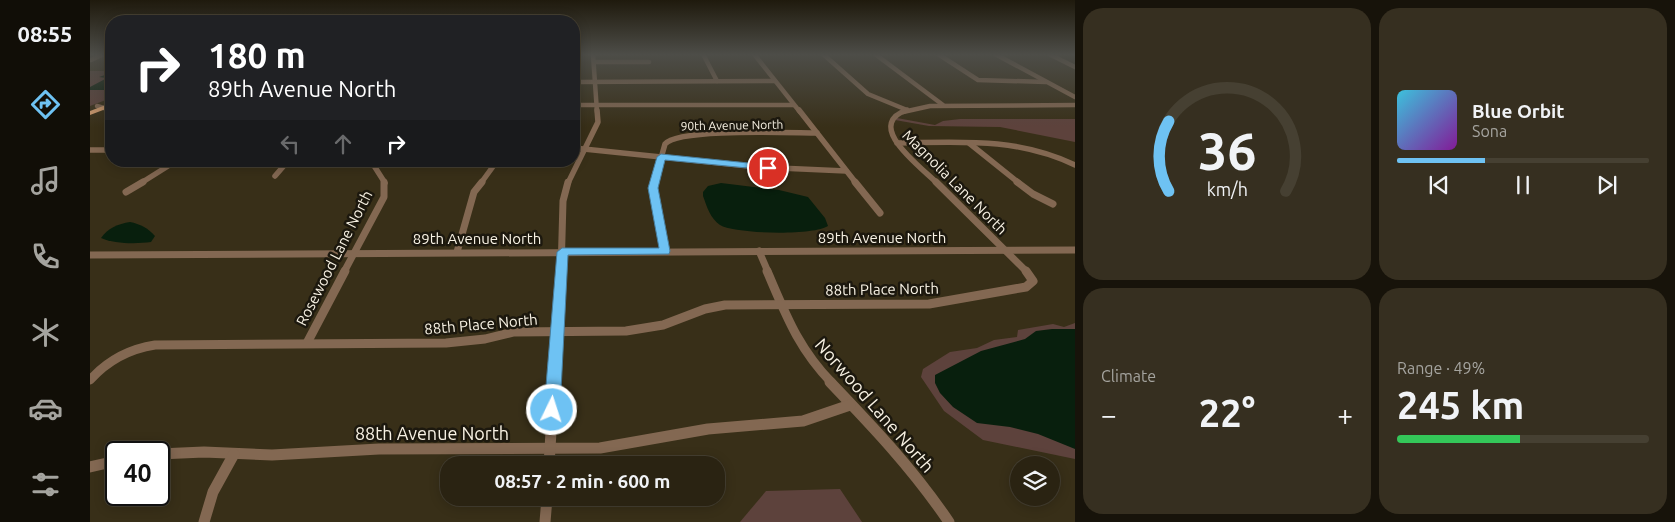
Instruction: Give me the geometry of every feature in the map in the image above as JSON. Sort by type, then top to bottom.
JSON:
[{"type":"main road","points":[[90,113],[96,108]]},
{"type":"street","points":[[580,159],[598,122],[595,78]]},
{"type":"street","points":[[715,78],[717,82]]},
{"type":"street","points":[[773,78],[880,213]]},
{"type":"street","points":[[851,78],[868,94],[907,110],[943,105],[1075,105]]},
{"type":"street","points":[[907,78],[943,105]]},
{"type":"street","points":[[975,78],[1046,82]]},
{"type":"street","points":[[1039,78],[1075,97]]},
{"type":"street","points":[[580,82],[775,81]]},
{"type":"street","points":[[580,105],[794,105]]},
{"type":"street","name":"Magnolia Lane North","points":[[907,110],[889,122],[890,133],[897,143],[1006,250]]},
{"type":"street","name":"90th Avenue North","points":[[665,251],[653,188],[661,157],[669,139],[685,134],[817,134]]},
{"type":"street","points":[[897,143],[1008,143],[1050,152],[1075,166]]},
{"type":"street","points":[[969,143],[1033,194],[1053,204]]},
{"type":"street","points":[[580,149],[782,169],[846,171]]},
{"type":"street","points":[[90,150],[105,150]]},
{"type":"street","points":[[126,192],[166,167]]},
{"type":"street","points":[[275,176],[283,167]]},
{"type":"street","name":"Rosewood Lane North","points":[[307,343],[385,193],[385,183],[375,167]]},
{"type":"street","points":[[457,252],[474,192],[493,167]]},
{"type":"street","points":[[550,456],[564,191],[576,167]]},
{"type":"street","name":"88th Place North","points":[[90,380],[105,364],[124,353],[155,345],[446,343],[485,339],[514,332],[626,331],[663,325],[714,306],[929,304],[1031,285],[1031,277],[1006,250]]},
{"type":"street","name":"89th Avenue North","points":[[90,255],[1075,250]]},
{"type":"street","name":"Norwood Lane North","points":[[759,251],[800,345],[811,362],[850,405],[898,452],[922,481],[949,522]]},
{"type":"street","name":"88th Avenue North","points":[[170,454],[272,455],[378,449],[550,449],[627,445],[708,429],[803,421],[850,405]]},
{"type":"street","points":[[204,522],[213,492],[234,454]]},
{"type":"street","points":[[90,467],[105,464]]},
{"type":"street","points":[[545,522],[546,506]]},
{"type":"shaded area","points":[[90,78],[105,78],[105,100],[90,106]]},
{"type":"shaded area","points":[[105,79],[105,90],[90,90],[90,87]]},
{"type":"shaded area","points":[[897,118],[935,125],[943,121],[960,119],[1075,119],[1075,142],[1000,127],[929,126],[895,120]]},
{"type":"shaded area","points":[[721,183],[779,190],[808,197],[825,218],[828,226],[807,231],[774,233],[741,230],[720,225],[709,212],[703,192],[708,186]]},
{"type":"shaded area","points":[[130,222],[144,227],[152,233],[155,236],[151,242],[126,243],[101,238],[114,227]]},
{"type":"shaded area","points":[[1075,323],[1075,459],[983,440],[944,411],[921,377],[923,369],[950,352],[977,348],[994,340],[1017,337],[1018,330],[1053,324],[1064,327]]},
{"type":"shaded area","points":[[1075,329],[1075,449],[1038,434],[1010,427],[977,423],[953,407],[940,393],[935,383],[935,375],[981,351],[1025,339],[1036,331]]},
{"type":"shaded area","points":[[840,489],[862,522],[740,522],[766,491]]},
{"type":"route","points":[[552,410],[562,252],[665,251],[653,188],[661,157],[768,168]]}]
